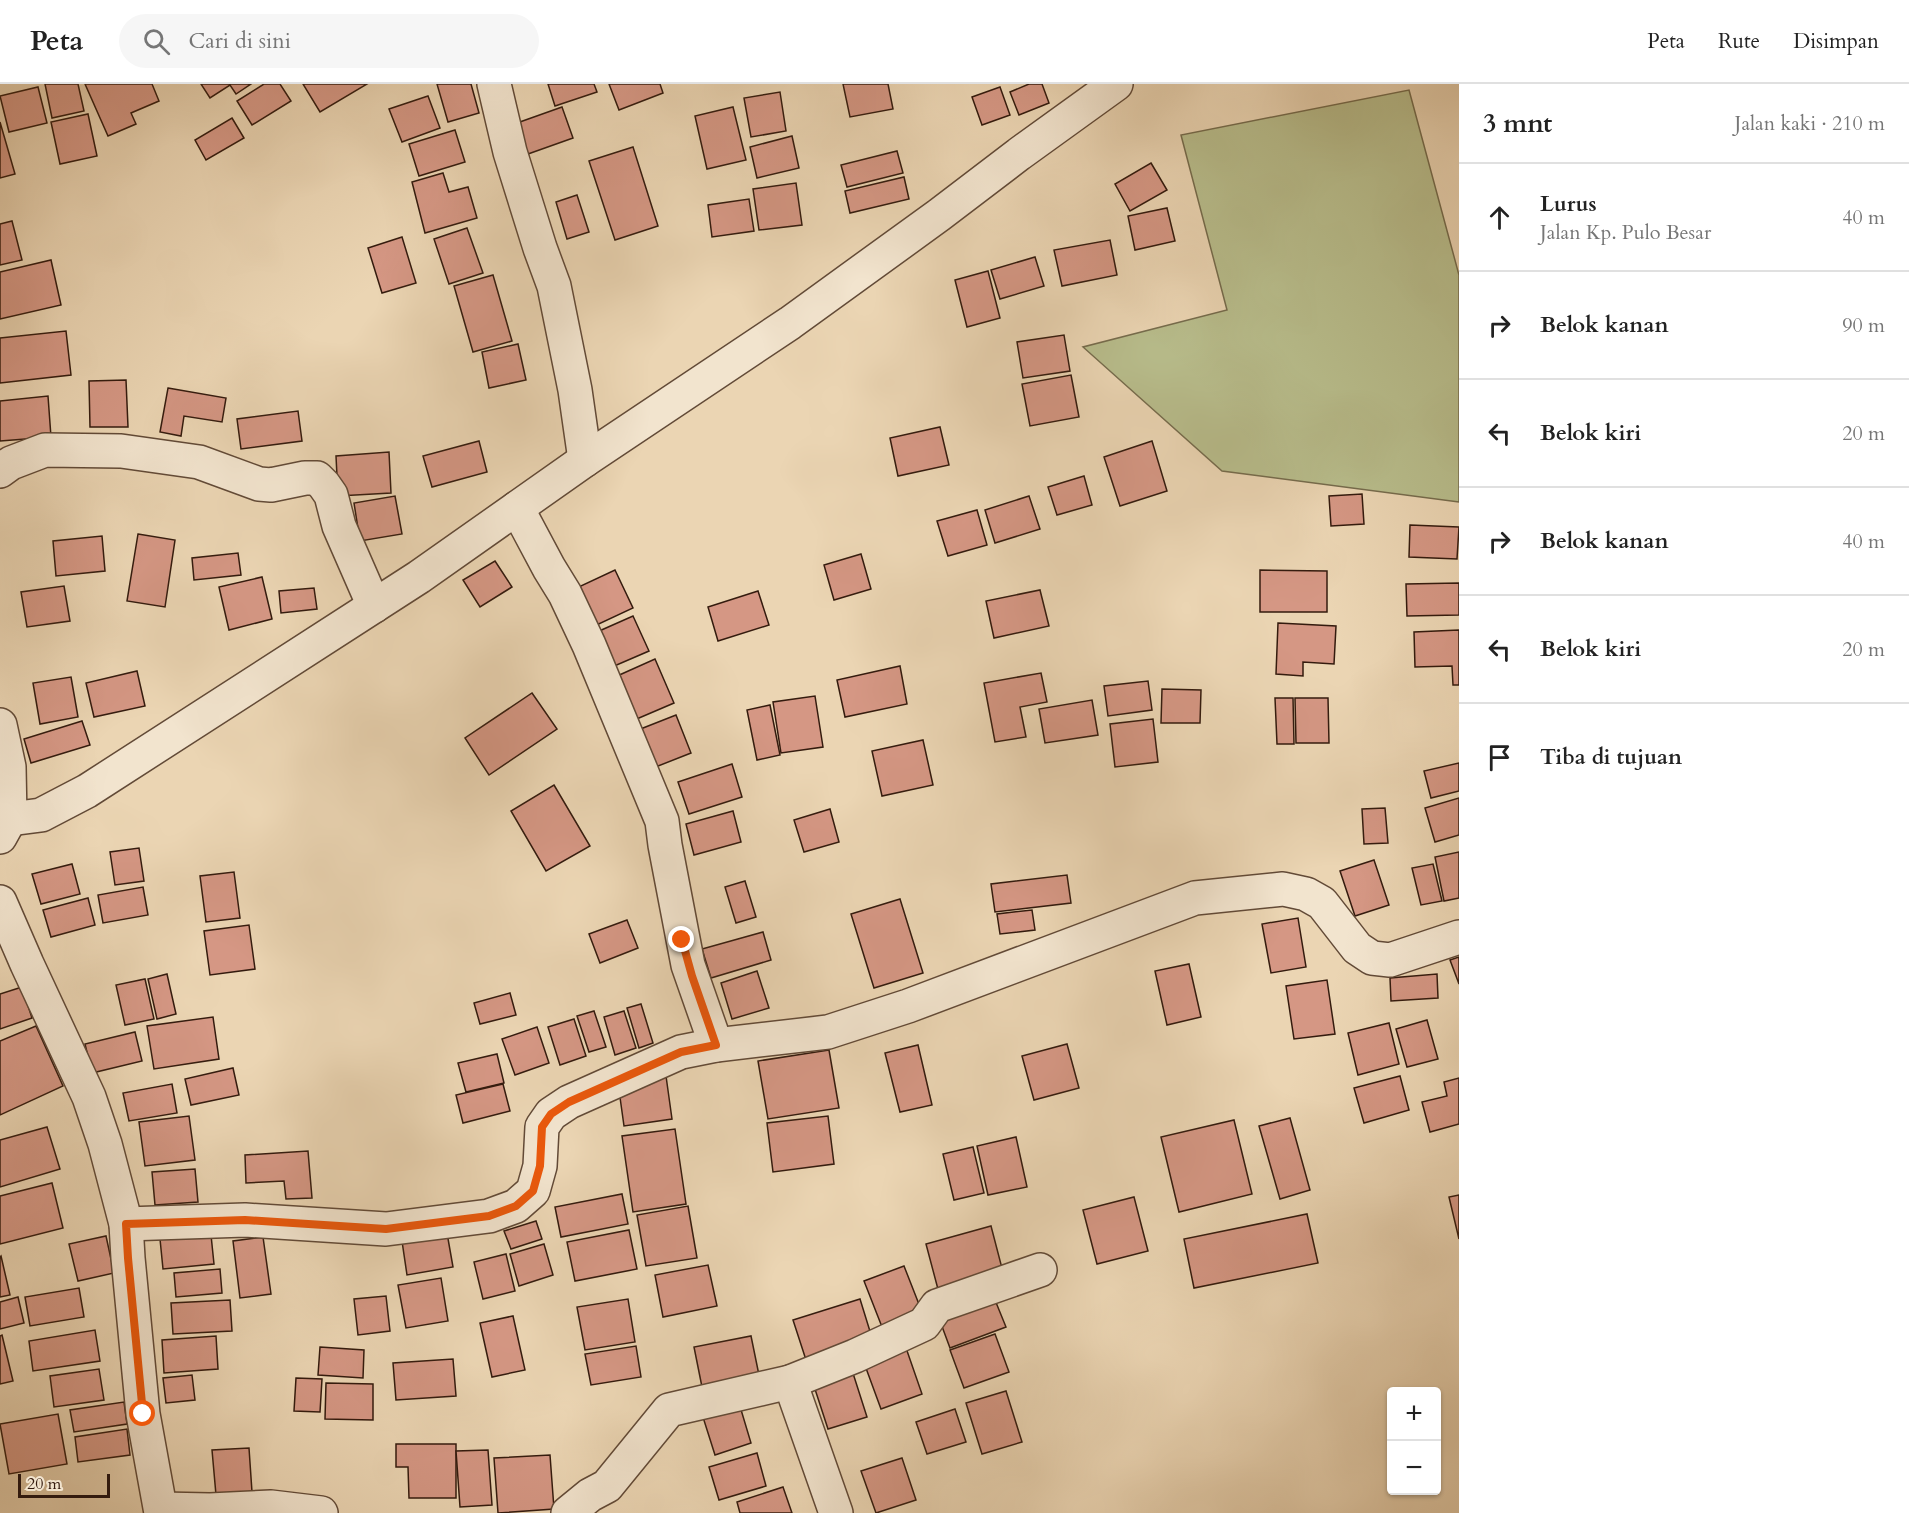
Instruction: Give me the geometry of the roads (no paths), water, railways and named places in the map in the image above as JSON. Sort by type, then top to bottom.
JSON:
[{"type":"street","points":[[494,84],[510,152],[554,286],[575,390],[585,460]]},
{"type":"street","points":[[0,725],[9,766],[5,828],[41,814],[87,791],[419,577],[585,460],[790,323],[1107,87]]},
{"type":"street","points":[[0,471],[11,463],[45,450],[121,451],[199,462],[259,484],[271,485],[316,478],[331,495],[339,526],[374,606]]},
{"type":"street","points":[[517,508],[565,594],[662,821],[688,965],[716,1045]]},
{"type":"street","points":[[126,1224],[245,1220],[386,1229],[489,1216],[516,1206],[533,1191],[540,1166],[542,1127],[551,1114],[569,1102],[681,1052],[716,1045],[828,1032],[908,1006],[1195,898],[1283,889],[1306,894],[1322,903],[1358,948],[1372,958],[1390,960],[1459,937]]},
{"type":"street","points":[[0,902],[89,1097],[105,1144],[126,1224],[143,1414],[161,1511],[271,1507],[321,1513]]},
{"type":"street","points":[[568,1513],[608,1486],[669,1410],[790,1382],[855,1356],[924,1324],[937,1306],[1040,1270]]},
{"type":"street","points":[[790,1382],[836,1513]]}]
